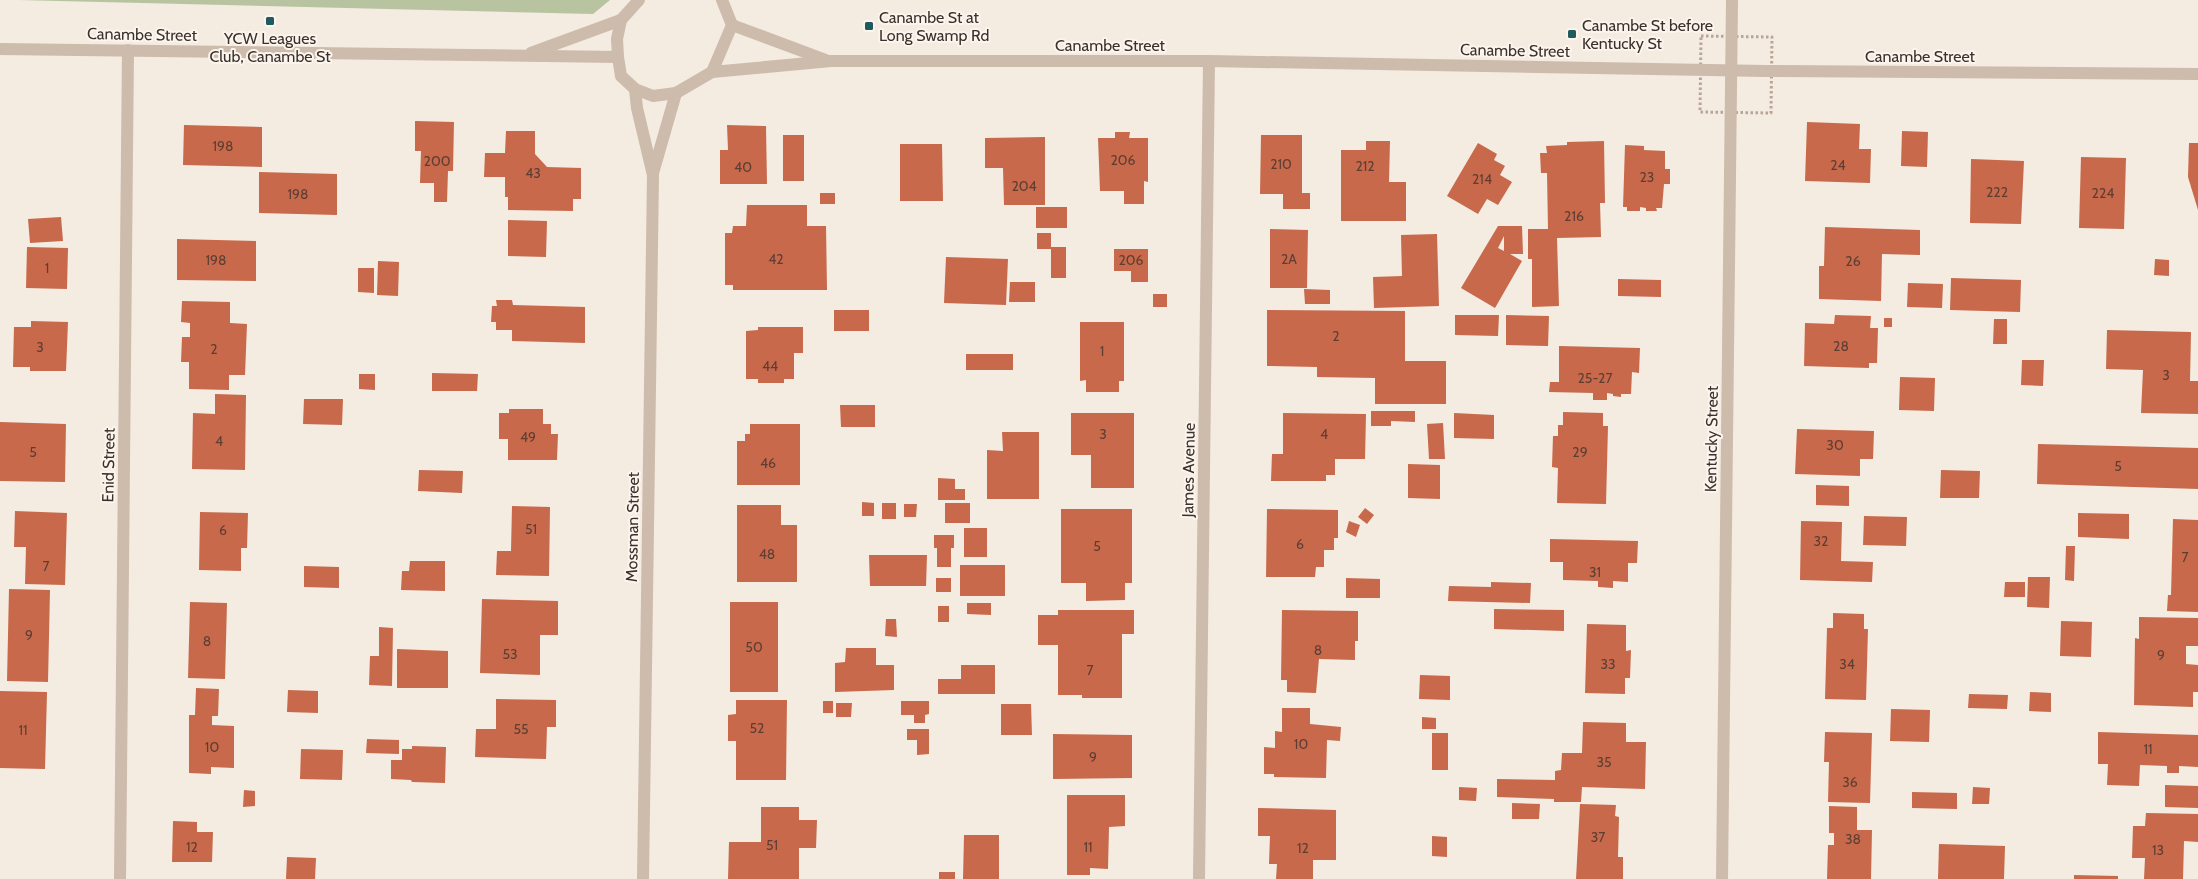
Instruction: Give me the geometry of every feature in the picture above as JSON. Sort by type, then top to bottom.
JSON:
[{"type":"street","points":[[634,2],[622,20],[617,39],[621,76],[635,89],[653,96],[676,93],[712,72],[732,25],[722,0]]},
{"type":"street","name":"Kentucky Street","points":[[1722,879],[1732,0]]},
{"type":"street","name":"Canambe Street","points":[[524,55],[622,20]]},
{"type":"street","name":"Canambe Street","points":[[732,25],[831,61]]},
{"type":"street","name":"Canambe Street","points":[[0,48],[618,57]]},
{"type":"street","name":"Enid Street","points":[[120,879],[128,50]]},
{"type":"street","name":"Canambe Street","points":[[712,72],[831,61],[1209,60],[1731,70],[2198,74]]},
{"type":"street","name":"James Avenue","points":[[1199,879],[1209,60]]},
{"type":"street","name":"Mossman Street","points":[[635,89],[637,108],[653,175],[644,879]]},
{"type":"street","name":"Mossman Street","points":[[653,175],[676,93]]},
{"type":"green space","points":[[18,0],[610,0],[593,14]]},
{"type":"building","points":[[415,121],[454,122],[453,171],[448,171],[447,202],[434,202],[434,183],[420,183],[421,151],[415,151]]},
{"type":"building","points":[[1807,122],[1860,124],[1859,149],[1871,149],[1870,183],[1805,181]]},
{"type":"building","points":[[184,125],[262,127],[262,167],[183,165]]},
{"type":"building","points":[[727,125],[766,126],[767,184],[720,184],[720,150],[728,150]]},
{"type":"building","points":[[506,131],[535,131],[535,154],[547,167],[581,168],[581,199],[573,199],[573,211],[508,210],[508,197],[505,197],[505,177],[484,177],[485,153],[505,153]]},
{"type":"building","points":[[1902,131],[1928,132],[1927,167],[1901,166]]},
{"type":"building","points":[[1115,132],[1130,132],[1129,138],[1148,138],[1148,182],[1144,181],[1144,204],[1124,204],[1124,191],[1100,191],[1098,138],[1115,138]]},
{"type":"building","points":[[783,135],[804,135],[804,181],[783,181]]},
{"type":"building","points":[[1261,135],[1302,135],[1302,193],[1310,193],[1310,209],[1283,209],[1283,194],[1260,194]]},
{"type":"building","points":[[1045,137],[1045,205],[1004,205],[1003,168],[985,168],[985,138]]},
{"type":"building","points":[[1366,141],[1390,141],[1389,182],[1406,182],[1406,221],[1341,221],[1341,150],[1366,150]]},
{"type":"building","points":[[1604,141],[1605,203],[1600,203],[1601,237],[1557,238],[1559,306],[1532,307],[1532,259],[1528,259],[1528,229],[1548,229],[1547,173],[1541,173],[1540,153],[1547,153],[1546,146],[1567,145],[1567,142]]},
{"type":"building","points":[[1478,143],[1497,154],[1494,160],[1505,166],[1500,175],[1512,182],[1498,205],[1487,199],[1478,214],[1447,196]]},
{"type":"building","points":[[2189,143],[2198,143],[2198,210],[2188,177]]},
{"type":"building","points":[[900,144],[942,144],[943,201],[900,201]]},
{"type":"building","points":[[1625,145],[1644,146],[1644,150],[1665,151],[1665,169],[1670,169],[1670,184],[1664,184],[1662,208],[1656,208],[1657,211],[1646,211],[1646,208],[1640,207],[1640,211],[1627,211],[1627,207],[1623,207]]},
{"type":"building","points":[[2081,157],[2126,158],[2124,229],[2079,228]]},
{"type":"building","points":[[1971,159],[2024,161],[2021,224],[1970,223]]},
{"type":"building","points":[[259,172],[337,174],[337,215],[259,213]]},
{"type":"building","points":[[820,193],[835,193],[835,204],[820,204]]},
{"type":"building","points":[[747,205],[807,205],[807,226],[826,226],[827,290],[733,290],[733,285],[725,285],[725,233],[732,233],[733,226],[746,226]]},
{"type":"building","points":[[1036,207],[1067,207],[1067,228],[1036,228]]},
{"type":"building","points":[[61,217],[63,241],[30,243],[28,219]]},
{"type":"building","points":[[508,220],[547,221],[546,257],[508,256]]},
{"type":"building","points":[[1498,226],[1522,226],[1523,254],[1510,254],[1522,261],[1495,308],[1461,288]],"holes":[[[1504,236],[1504,251],[1498,248]]]},
{"type":"building","points":[[1825,227],[1920,230],[1920,255],[1882,254],[1881,301],[1819,299],[1819,266],[1824,266]]},
{"type":"building","points":[[1270,229],[1308,230],[1307,288],[1270,288]]},
{"type":"building","points":[[1037,233],[1051,233],[1051,247],[1066,247],[1066,278],[1051,278],[1051,249],[1037,249]]},
{"type":"building","points":[[1437,234],[1439,306],[1374,308],[1373,277],[1402,276],[1401,235]]},
{"type":"building","points":[[177,239],[256,241],[256,281],[177,280]]},
{"type":"building","points":[[27,247],[68,248],[67,289],[26,288]]},
{"type":"building","points":[[1114,249],[1148,249],[1148,282],[1131,282],[1131,271],[1114,271]]},
{"type":"building","points":[[946,257],[1008,259],[1006,305],[944,303]]},
{"type":"building","points":[[2155,259],[2169,260],[2169,276],[2154,275]]},
{"type":"building","points":[[378,261],[399,262],[398,296],[377,295]]},
{"type":"building","points":[[358,268],[374,268],[374,293],[358,292]]},
{"type":"building","points":[[1951,278],[2021,280],[2020,312],[1950,310]]},
{"type":"building","points":[[1618,279],[1661,280],[1661,297],[1618,296]]},
{"type":"building","points":[[1010,282],[1035,282],[1035,302],[1009,302]]},
{"type":"building","points":[[1908,283],[1943,284],[1942,308],[1907,307]]},
{"type":"building","points":[[1304,289],[1330,290],[1330,304],[1305,304]]},
{"type":"building","points":[[1153,294],[1167,294],[1167,307],[1153,307]]},
{"type":"building","points":[[496,300],[512,300],[513,305],[585,307],[585,343],[512,341],[512,330],[496,330],[496,322],[491,322],[492,306],[497,306]]},
{"type":"building","points":[[182,301],[230,302],[230,323],[247,324],[245,375],[229,375],[229,390],[189,389],[189,362],[181,362],[182,337],[190,337],[190,323],[181,322]]},
{"type":"building","points":[[834,310],[869,310],[869,331],[834,331]]},
{"type":"building","points":[[1267,310],[1405,311],[1405,361],[1446,361],[1446,404],[1375,404],[1375,378],[1317,377],[1317,367],[1267,366]]},
{"type":"building","points":[[1455,315],[1499,315],[1498,336],[1455,335]]},
{"type":"building","points":[[1506,315],[1549,316],[1548,346],[1506,345]]},
{"type":"building","points":[[1835,315],[1871,316],[1870,328],[1878,328],[1877,363],[1869,363],[1869,368],[1804,366],[1805,323],[1834,324]]},
{"type":"building","points":[[1884,318],[1892,318],[1892,327],[1884,327]]},
{"type":"building","points":[[1994,319],[2007,319],[2007,344],[1993,344]]},
{"type":"building","points":[[31,321],[68,322],[66,371],[30,371],[30,367],[13,367],[14,327],[31,327]]},
{"type":"building","points":[[1080,322],[1124,322],[1124,381],[1119,381],[1119,392],[1086,392],[1086,380],[1080,381]]},
{"type":"building","points":[[758,327],[803,327],[803,353],[794,353],[794,379],[784,379],[784,383],[758,383],[758,379],[746,379],[746,331],[758,330]]},
{"type":"building","points":[[2107,330],[2191,332],[2190,381],[2198,381],[2198,414],[2141,413],[2143,370],[2106,369]]},
{"type":"building","points":[[1559,346],[1640,348],[1639,373],[1632,372],[1631,394],[1621,394],[1621,397],[1607,393],[1607,400],[1593,400],[1593,393],[1549,392],[1550,382],[1559,382]]},
{"type":"building","points":[[966,354],[1013,354],[1013,370],[966,370]]},
{"type":"building","points":[[2022,360],[2044,360],[2043,386],[2021,385]]},
{"type":"building","points":[[432,373],[478,374],[477,391],[432,391]]},
{"type":"building","points":[[359,374],[375,374],[375,390],[359,389]]},
{"type":"building","points":[[1900,377],[1935,378],[1934,411],[1899,410]]},
{"type":"building","points":[[215,394],[246,395],[245,470],[192,469],[193,413],[215,414]]},
{"type":"building","points":[[304,399],[343,399],[342,425],[303,424]]},
{"type":"building","points":[[840,405],[875,405],[875,427],[841,427]]},
{"type":"building","points":[[509,409],[543,409],[543,424],[551,424],[551,434],[558,434],[557,460],[508,460],[508,439],[499,439],[499,413],[509,413]]},
{"type":"building","points":[[1371,411],[1415,411],[1415,422],[1391,421],[1391,426],[1371,426]]},
{"type":"building","points":[[1563,412],[1603,413],[1603,426],[1608,426],[1606,504],[1557,503],[1558,468],[1552,467],[1553,436],[1558,436],[1558,425],[1563,425]]},
{"type":"building","points":[[1071,413],[1134,413],[1134,488],[1091,488],[1091,455],[1071,455]]},
{"type":"building","points":[[1283,413],[1366,414],[1365,459],[1335,459],[1335,475],[1326,475],[1326,481],[1271,481],[1272,454],[1283,454]]},
{"type":"building","points":[[1454,413],[1494,415],[1494,439],[1454,438]]},
{"type":"building","points":[[0,422],[66,424],[65,482],[0,481]]},
{"type":"building","points":[[1443,423],[1445,459],[1429,459],[1427,424]]},
{"type":"building","points":[[750,424],[800,424],[800,485],[737,485],[737,441],[745,441],[745,434],[750,434]]},
{"type":"building","points":[[1797,429],[1874,431],[1873,459],[1860,459],[1860,476],[1795,474]]},
{"type":"building","points":[[1002,432],[1039,432],[1039,499],[987,499],[987,450],[1003,451]]},
{"type":"building","points":[[2038,444],[2198,448],[2198,489],[2037,484]]},
{"type":"building","points":[[1408,464],[1440,465],[1440,499],[1408,498]]},
{"type":"building","points":[[419,470],[463,471],[462,493],[418,491]]},
{"type":"building","points":[[1941,470],[1980,471],[1979,498],[1940,498]]},
{"type":"building","points":[[938,478],[955,479],[955,489],[965,489],[965,500],[938,500]]},
{"type":"building","points":[[1816,485],[1849,486],[1849,506],[1816,505]]},
{"type":"building","points":[[862,502],[874,503],[874,516],[862,516]]},
{"type":"building","points":[[882,503],[896,503],[896,519],[882,519]]},
{"type":"building","points":[[945,503],[970,503],[970,523],[945,523]]},
{"type":"building","points":[[904,504],[917,504],[916,517],[904,517]]},
{"type":"building","points":[[737,505],[781,505],[781,525],[797,525],[797,582],[737,582]]},
{"type":"building","points":[[512,506],[550,507],[549,576],[496,575],[497,551],[511,551]]},
{"type":"building","points":[[1365,508],[1374,515],[1367,524],[1358,517]]},
{"type":"building","points":[[1061,509],[1132,509],[1132,583],[1125,583],[1125,600],[1086,601],[1086,583],[1061,583]]},
{"type":"building","points":[[1267,509],[1338,510],[1338,538],[1334,538],[1334,550],[1324,550],[1324,567],[1316,567],[1315,577],[1266,577]]},
{"type":"building","points":[[15,511],[67,513],[65,585],[25,584],[26,547],[14,547]]},
{"type":"building","points":[[200,512],[248,513],[247,548],[241,548],[241,571],[199,570]]},
{"type":"building","points":[[2078,513],[2129,514],[2129,539],[2078,537]]},
{"type":"building","points":[[1864,516],[1907,517],[1906,546],[1863,545]]},
{"type":"building","points":[[2173,519],[2198,520],[2198,612],[2167,611],[2168,595],[2171,595]]},
{"type":"building","points":[[1349,521],[1360,525],[1356,537],[1346,532]]},
{"type":"building","points":[[1801,521],[1842,522],[1841,561],[1873,562],[1872,582],[1800,580]]},
{"type":"building","points":[[964,528],[987,528],[987,557],[964,557]]},
{"type":"building","points":[[934,535],[954,535],[954,548],[951,548],[951,567],[937,567],[937,548],[934,548]]},
{"type":"building","points":[[1550,539],[1638,541],[1637,563],[1628,563],[1628,582],[1613,581],[1613,588],[1598,587],[1598,581],[1563,580],[1563,562],[1550,562]]},
{"type":"building","points":[[2066,546],[2075,546],[2074,581],[2065,580]]},
{"type":"building","points":[[869,555],[927,555],[926,586],[870,586]]},
{"type":"building","points":[[410,561],[445,561],[445,591],[401,590],[402,571],[409,571]]},
{"type":"building","points":[[960,565],[1005,565],[1005,596],[960,596]]},
{"type":"building","points":[[304,566],[339,567],[339,588],[304,587]]},
{"type":"building","points":[[2028,577],[2050,577],[2049,608],[2027,607]]},
{"type":"building","points":[[936,578],[951,578],[951,592],[936,592]]},
{"type":"building","points":[[1346,578],[1380,579],[1380,598],[1346,598]]},
{"type":"building","points":[[1491,582],[1531,583],[1530,603],[1448,601],[1449,586],[1491,587]]},
{"type":"building","points":[[2005,582],[2025,582],[2025,597],[2004,597]]},
{"type":"building","points":[[9,589],[50,590],[48,682],[7,681]]},
{"type":"building","points":[[482,599],[558,601],[558,635],[540,635],[540,675],[480,673]]},
{"type":"building","points":[[190,602],[227,603],[225,679],[188,678]]},
{"type":"building","points":[[730,602],[778,602],[778,692],[730,692]]},
{"type":"building","points":[[967,603],[991,603],[991,615],[967,614]]},
{"type":"building","points":[[938,606],[949,606],[949,622],[938,622]]},
{"type":"building","points":[[1494,609],[1564,610],[1564,631],[1494,629]]},
{"type":"building","points":[[1058,610],[1134,610],[1134,634],[1122,634],[1122,698],[1082,698],[1082,695],[1058,695],[1058,645],[1038,645],[1038,615],[1058,615]]},
{"type":"building","points":[[1282,610],[1358,611],[1358,641],[1355,641],[1355,660],[1319,659],[1316,693],[1287,692],[1287,680],[1281,680]]},
{"type":"building","points":[[1833,613],[1864,614],[1864,629],[1868,629],[1866,700],[1825,699],[1827,628],[1833,628]]},
{"type":"building","points":[[2139,617],[2198,618],[2198,646],[2186,646],[2186,664],[2198,665],[2198,692],[2193,692],[2193,707],[2134,705],[2135,638],[2139,639]]},
{"type":"building","points":[[886,619],[896,619],[897,637],[885,636]]},
{"type":"building","points":[[2061,621],[2092,622],[2091,657],[2060,656]]},
{"type":"building","points":[[1587,624],[1626,625],[1626,651],[1631,650],[1630,678],[1625,678],[1625,694],[1585,693]]},
{"type":"building","points":[[379,627],[393,628],[392,686],[369,685],[370,656],[379,656]]},
{"type":"building","points":[[846,648],[876,648],[876,665],[894,665],[894,690],[835,692],[835,663],[845,662]]},
{"type":"building","points":[[397,649],[448,651],[448,688],[397,688]]},
{"type":"building","points":[[961,665],[995,665],[995,694],[938,694],[938,679],[961,679]]},
{"type":"building","points":[[1420,675],[1450,676],[1450,700],[1419,699]]},
{"type":"building","points":[[196,688],[219,689],[218,716],[212,716],[212,725],[234,726],[234,768],[211,767],[211,774],[189,773],[189,715],[195,715]]},
{"type":"building","points":[[288,690],[318,691],[318,713],[287,712]]},
{"type":"building","points":[[0,691],[47,692],[45,769],[0,768]]},
{"type":"building","points":[[2030,692],[2051,693],[2051,712],[2029,711]]},
{"type":"building","points":[[1969,694],[2008,695],[2007,709],[1968,708]]},
{"type":"building","points":[[496,699],[556,700],[556,727],[547,727],[546,759],[475,757],[476,729],[496,729]]},
{"type":"building","points":[[736,700],[787,700],[786,780],[736,780],[736,741],[728,741],[728,715],[736,714]]},
{"type":"building","points":[[823,701],[833,701],[833,713],[823,713]]},
{"type":"building","points":[[901,701],[929,701],[929,714],[925,715],[925,723],[914,723],[914,715],[901,715]]},
{"type":"building","points":[[836,703],[852,703],[851,717],[836,717]]},
{"type":"building","points":[[1001,704],[1031,704],[1032,735],[1001,735]]},
{"type":"building","points":[[1282,708],[1310,708],[1310,724],[1341,727],[1340,741],[1327,740],[1326,778],[1274,777],[1274,774],[1264,774],[1264,747],[1275,748],[1275,731],[1282,732]]},
{"type":"building","points":[[1891,709],[1930,710],[1929,742],[1890,741]]},
{"type":"building","points":[[1422,717],[1436,718],[1436,729],[1422,729]]},
{"type":"building","points":[[1583,722],[1626,723],[1626,742],[1646,742],[1645,789],[1582,787],[1581,802],[1554,802],[1554,799],[1497,797],[1497,779],[1555,780],[1555,771],[1561,770],[1562,753],[1582,753]]},
{"type":"building","points":[[907,729],[929,729],[929,754],[917,755],[917,740],[907,740]]},
{"type":"building","points":[[1825,732],[1872,733],[1870,803],[1828,802],[1829,762],[1824,762]]},
{"type":"building","points":[[2098,732],[2198,735],[2198,767],[2179,766],[2179,773],[2167,773],[2167,766],[2140,765],[2139,786],[2107,785],[2108,764],[2098,764]]},
{"type":"building","points":[[1432,733],[1448,733],[1448,770],[1432,770]]},
{"type":"building","points":[[1053,734],[1132,735],[1132,778],[1053,779]]},
{"type":"building","points":[[367,739],[399,740],[399,754],[366,753]]},
{"type":"building","points":[[412,746],[446,747],[445,783],[391,779],[391,760],[402,760],[402,749],[412,749]]},
{"type":"building","points":[[301,749],[343,750],[342,780],[300,779]]},
{"type":"building","points":[[2165,785],[2198,786],[2198,808],[2165,807]]},
{"type":"building","points":[[1459,787],[1477,788],[1476,801],[1459,800]]},
{"type":"building","points":[[1973,787],[1990,788],[1989,804],[1972,804]]},
{"type":"building","points":[[244,790],[255,791],[255,806],[243,807]]},
{"type":"building","points":[[1912,792],[1957,793],[1957,809],[1912,808]]},
{"type":"building","points":[[1067,795],[1125,795],[1125,826],[1109,827],[1108,869],[1090,868],[1090,875],[1067,875]]},
{"type":"building","points":[[1512,803],[1540,804],[1539,819],[1512,819]]},
{"type":"building","points":[[1580,804],[1616,805],[1615,816],[1619,817],[1618,857],[1623,857],[1623,879],[1576,879]]},
{"type":"building","points":[[1829,806],[1857,807],[1857,830],[1872,830],[1871,879],[1827,879],[1828,845],[1834,845],[1834,833],[1829,833]]},
{"type":"building","points":[[761,807],[799,807],[799,820],[817,820],[816,848],[799,848],[799,879],[728,879],[729,842],[761,842]]},
{"type":"building","points":[[1258,808],[1336,810],[1336,860],[1313,860],[1313,879],[1276,879],[1277,864],[1269,864],[1270,836],[1258,836]]},
{"type":"building","points":[[2146,813],[2198,814],[2198,842],[2184,841],[2183,879],[2144,879],[2145,858],[2132,858],[2133,826],[2145,826]]},
{"type":"building","points":[[173,821],[197,822],[197,832],[213,832],[212,862],[172,862]]},
{"type":"building","points":[[964,835],[999,835],[999,879],[963,879]]},
{"type":"building","points":[[1432,836],[1447,837],[1447,857],[1432,856]]},
{"type":"building","points":[[1939,844],[2005,846],[2004,879],[1938,879]]},
{"type":"building","points":[[287,857],[316,858],[315,879],[286,879]]},
{"type":"building","points":[[939,872],[955,872],[955,879],[939,879]]},
{"type":"building","points":[[2074,875],[2118,876],[2118,879],[2074,879]]},
{"type":"place","name":"YCW Leagues Club, Canambe St","points":[[270,21]]},
{"type":"place","name":"Canambe St at Long Swamp Rd","points":[[869,26]]},
{"type":"place","name":"Canambe St before Kentucky St","points":[[1572,34]]}]
